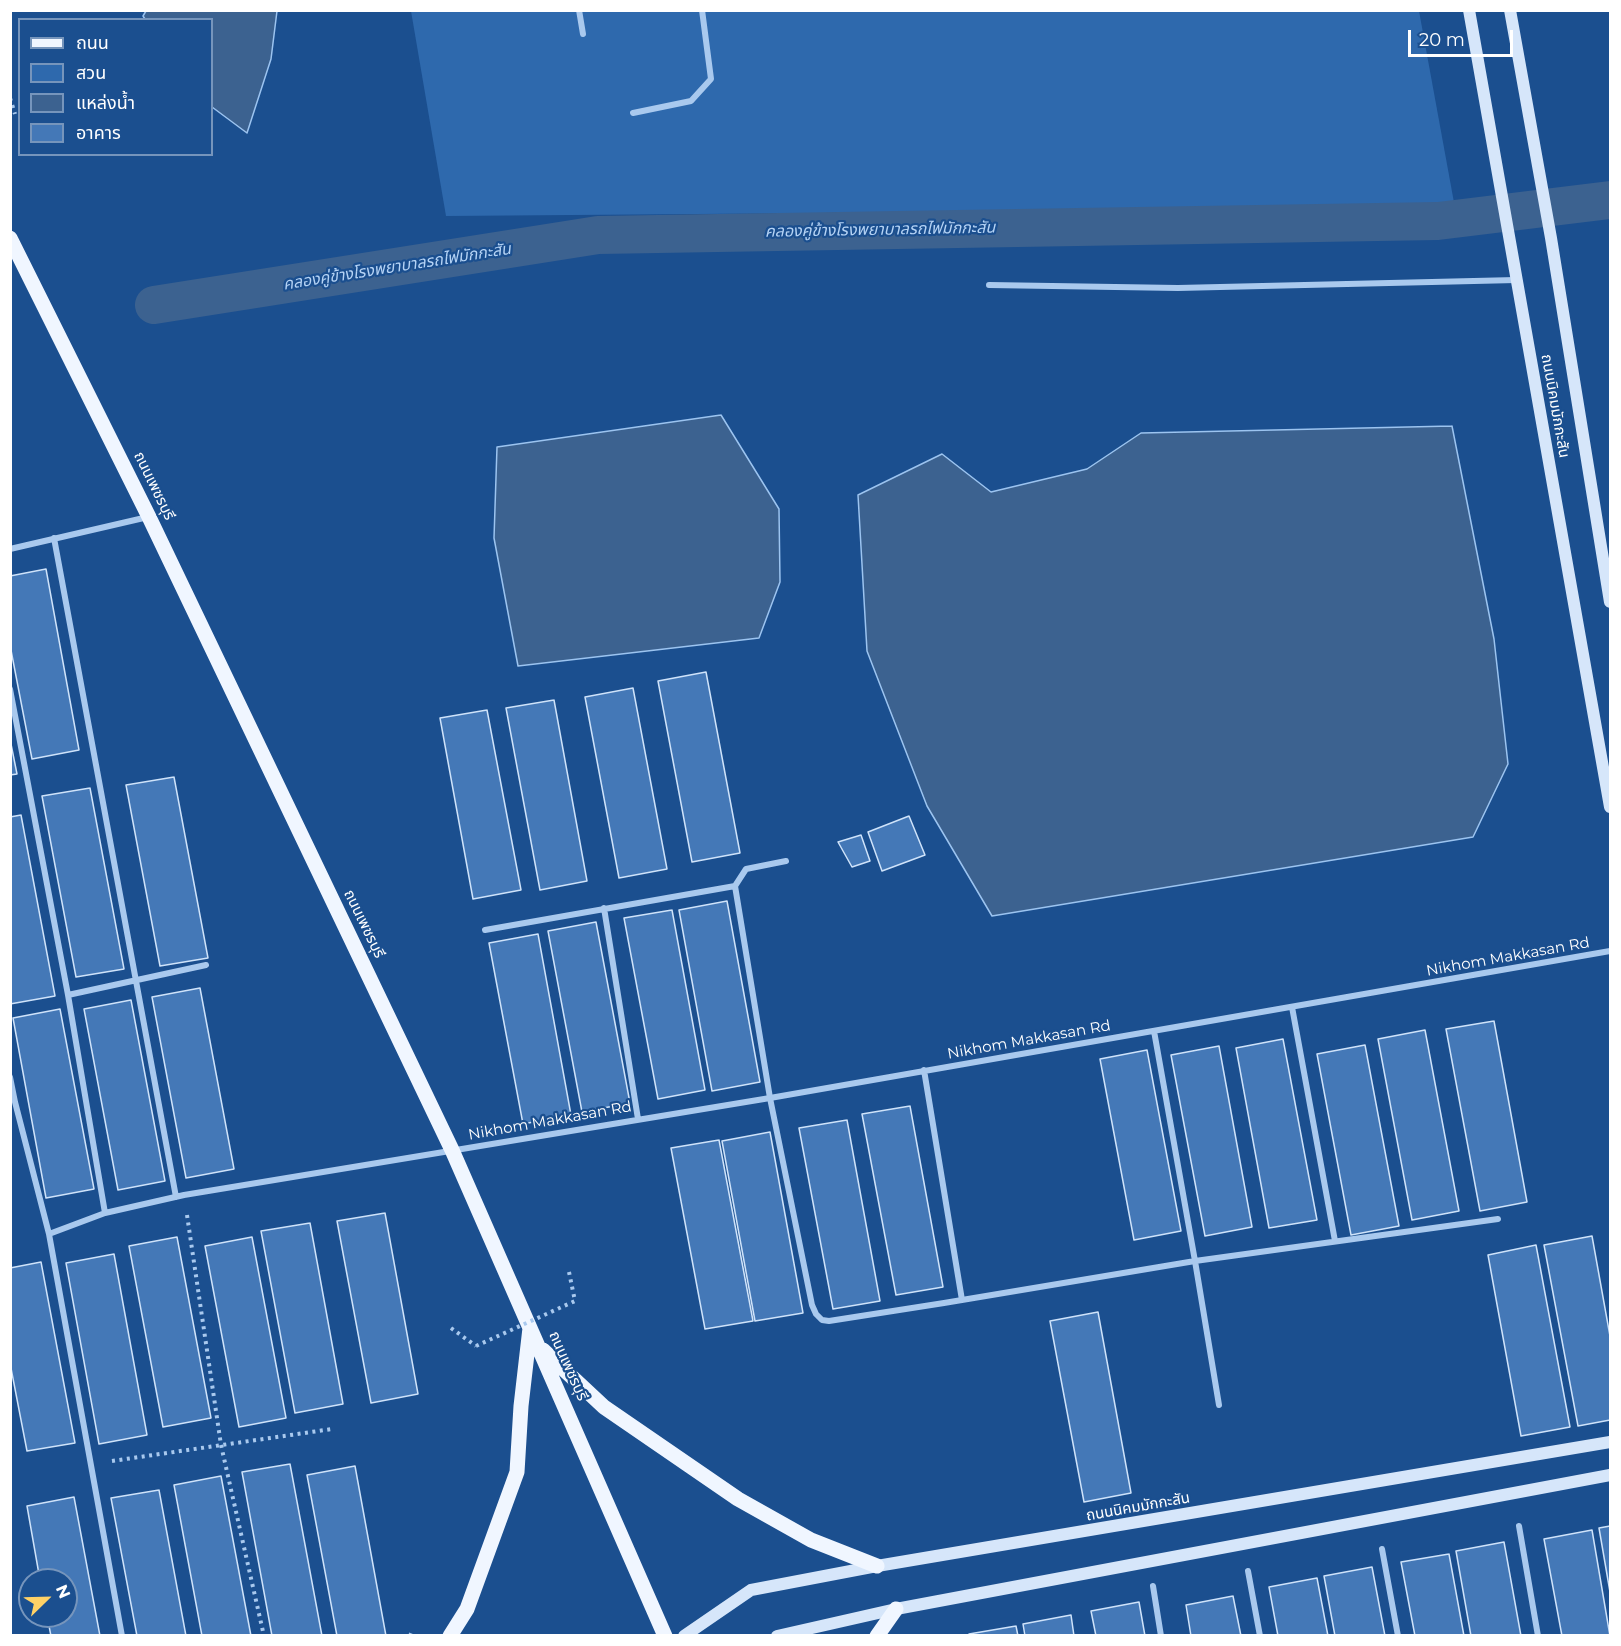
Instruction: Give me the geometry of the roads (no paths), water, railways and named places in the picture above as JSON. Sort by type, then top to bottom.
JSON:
[{"type":"main road","name":"ถนนเพชรบุรี","points":[[10,238],[149,517],[452,1150],[665,1635]]},
{"type":"main road","points":[[450,1635],[467,1609],[517,1472],[521,1406],[530,1325]]},
{"type":"main road","points":[[539,1346],[604,1407],[738,1498],[811,1540],[877,1566]]},
{"type":"main road","points":[[877,1635],[897,1609]]},
{"type":"street","points":[[579,10],[583,34]]},
{"type":"street","points":[[633,113],[691,102],[711,80],[702,10]]},
{"type":"street","name":"ถนนนิคมมักกะสัน","points":[[1469,10],[1611,807]]},
{"type":"street","name":"ถนนนิคมมักกะสัน","points":[[1510,10],[1551,238],[1611,602]]},
{"type":"street","points":[[989,285],[1178,288],[1517,280]]},
{"type":"street","points":[[10,549],[149,517]]},
{"type":"street","points":[[54,538],[176,1197]]},
{"type":"street","points":[[10,689],[68,995],[105,1213]]},
{"type":"street","points":[[786,861],[746,869],[735,886],[770,1098],[809,1293],[816,1314],[822,1320],[829,1321],[962,1300],[1195,1261],[1498,1219]]},
{"type":"street","points":[[485,930],[735,886]]},
{"type":"street","points":[[604,908],[638,1119]]},
{"type":"street","name":"Nikhom Makkasan Rd","points":[[49,1234],[105,1213],[184,1195],[770,1098],[1611,951]]},
{"type":"street","points":[[68,995],[206,965]]},
{"type":"street","points":[[1292,1007],[1335,1241]]},
{"type":"street","points":[[1154,1031],[1219,1405]]},
{"type":"street","points":[[924,1070],[962,1300]]},
{"type":"street","points":[[10,1077],[13,1102],[49,1234],[122,1635]]},
{"type":"street","name":"ถนนนิคมมักกะสัน","points":[[684,1635],[751,1590],[877,1566],[1611,1442]]},
{"type":"street","points":[[777,1635],[897,1609],[1611,1475]]},
{"type":"street","points":[[1519,1526],[1538,1635]]},
{"type":"street","points":[[1382,1549],[1398,1635]]},
{"type":"street","points":[[1248,1571],[1260,1635]]},
{"type":"street","points":[[1153,1586],[1161,1635]]},
{"type":"water","points":[[146,11],[277,11],[271,59],[247,133],[213,108],[213,18],[144,18]]},
{"type":"water","points":[[721,415],[779,509],[780,582],[759,638],[518,666],[494,538],[497,447]]},
{"type":"water","points":[[1452,426],[1494,639],[1508,764],[1473,837],[992,916],[927,806],[867,651],[858,495],[942,454],[991,492],[1087,469],[1141,433]]},
{"type":"waterway","name":"คลองคู่ข้างโรงพยาบาลรถไฟมักกะสัน","points":[[154,305],[598,235],[1438,221],[1610,200]]}]
